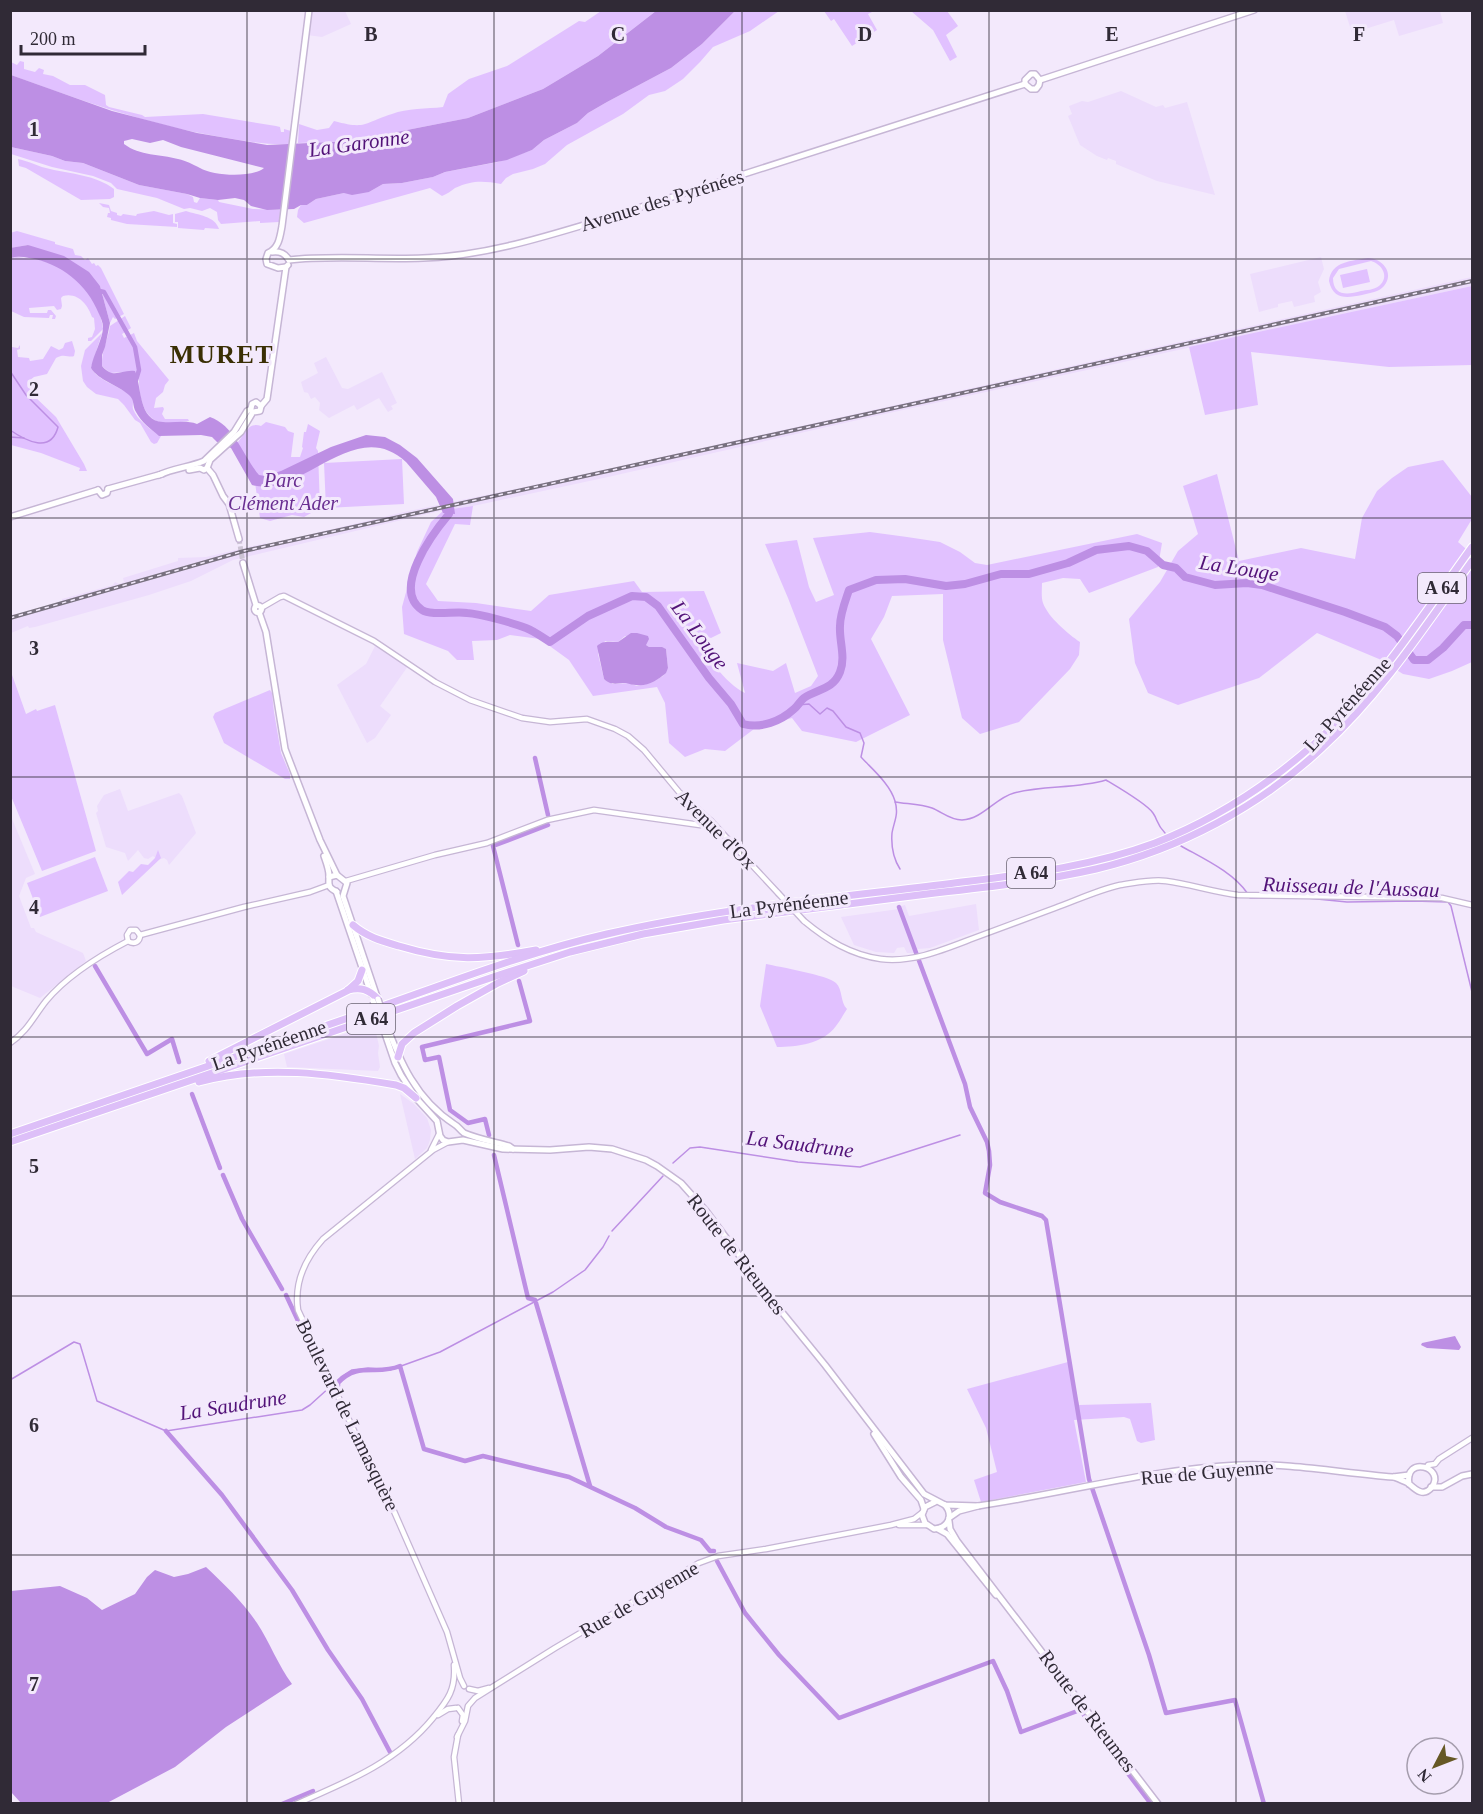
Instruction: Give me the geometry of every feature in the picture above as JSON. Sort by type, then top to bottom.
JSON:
[{"type":"highway","name":"La Pyrénéenne","points":[[10,1142],[570,952],[643,934],[689,926],[1067,875],[1097,869],[1157,850],[1217,823],[1257,799],[1286,778],[1344,727],[1396,664],[1473,547]]},
{"type":"highway","name":"La Pyrénéenne","points":[[10,1134],[547,950],[632,928],[699,916],[1065,867],[1107,858],[1154,843],[1205,820],[1253,793],[1318,741],[1415,632],[1473,561]]},
{"type":"highway","points":[[353,925],[371,937],[440,957],[485,958],[547,950]]},
{"type":"highway","points":[[398,1057],[400,1048],[408,1037],[457,1006],[519,973],[568,956],[570,952]]},
{"type":"highway","points":[[347,991],[358,981],[362,970]]},
{"type":"highway","points":[[183,1074],[347,991],[359,988],[370,991],[376,1000]]},
{"type":"highway","points":[[172,1087],[175,1089],[233,1074],[282,1072],[396,1085],[404,1088],[416,1098]]},
{"type":"main road","points":[[283,267],[267,264],[266,256],[272,252],[279,239],[282,226],[309,10]]},
{"type":"main road","points":[[1040,80],[1254,10]]},
{"type":"main road","points":[[1031,74],[1040,80],[1036,89],[1028,88],[1025,84],[1025,80],[1031,74]]},
{"type":"main road","name":"Avenue des Pyrénées","points":[[289,260],[425,258],[470,253],[549,236],[1025,84]]},
{"type":"main road","points":[[279,239],[283,253],[289,260],[283,267]]},
{"type":"main road","points":[[272,252],[283,253]]},
{"type":"main road","points":[[10,517],[98,490],[102,485],[108,489],[204,465],[235,435],[247,411],[252,411],[251,406],[258,403],[261,406],[267,399],[285,275],[283,267]]},
{"type":"main road","points":[[204,465],[213,475],[229,504],[239,539]]},
{"type":"main road","points":[[243,563],[266,632],[285,749],[320,840],[337,875],[346,881],[343,896],[395,1063],[416,1098],[437,1121],[443,1140],[452,1141],[458,1136],[458,1128],[425,1098],[407,1073],[383,1022]]},
{"type":"main road","points":[[320,840],[329,878],[328,885],[336,891],[370,991]]},
{"type":"main road","points":[[329,878],[337,875]]},
{"type":"main road","points":[[336,891],[344,890]]},
{"type":"main road","points":[[439,1131],[445,1123],[450,1122]]},
{"type":"main road","name":"Route de Rieumes","points":[[458,1128],[465,1133],[513,1149]]},
{"type":"main road","name":"Route de Rieumes","points":[[452,1141],[463,1140],[503,1149],[590,1147],[612,1149],[646,1160],[675,1178],[688,1189],[706,1211],[924,1494],[936,1502]]},
{"type":"main road","name":"Route de Rieumes","points":[[857,1408],[902,1478],[921,1500],[923,1510]]},
{"type":"main road","name":"Rue de Guyenne","points":[[978,1506],[1090,1485],[1241,1465],[1290,1466],[1393,1477],[1409,1474]]},
{"type":"main road","points":[[1445,1485],[1427,1467],[1420,1466],[1409,1474],[1409,1484],[1416,1491],[1422,1492],[1431,1487],[1442,1487],[1462,1476],[1473,1474]]},
{"type":"main road","points":[[1431,1487],[1433,1475]]},
{"type":"main road","name":"Rue de Guyenne","points":[[1393,1477],[1409,1484]]},
{"type":"main road","points":[[936,1502],[945,1505],[978,1506],[959,1511],[946,1525],[938,1529],[927,1525],[922,1518],[923,1510],[928,1504],[936,1502]]},
{"type":"main road","points":[[945,1505],[949,1510],[949,1520]]},
{"type":"main road","name":"Route de Rieumes","points":[[949,1520],[950,1529],[957,1541],[1158,1803]]},
{"type":"main road","name":"Route de Rieumes","points":[[938,1529],[947,1534],[985,1584],[1017,1619]]},
{"type":"street","name":"Avenue d'Ox","points":[[259,608],[281,596],[286,597],[374,640],[435,682],[470,700],[522,718],[550,722],[587,719],[628,736],[644,750],[679,792],[711,821],[804,921],[821,936],[863,956],[881,959],[918,957],[944,950],[1091,894],[1117,886],[1154,881],[1243,895],[1442,898],[1473,905]]},
{"type":"street","points":[[346,881],[353,877],[487,843],[547,820],[594,810],[700,825],[711,821]]},
{"type":"street","points":[[140,935],[243,907],[310,892],[328,885]]},
{"type":"street","points":[[128,941],[127,935],[130,930],[136,930],[140,935]]},
{"type":"street","points":[[10,1043],[25,1032],[47,1000],[59,989],[92,962],[128,941],[136,942],[140,935]]},
{"type":"street","name":"Boulevard de Lamasquère","points":[[426,1156],[436,1142],[439,1131]]},
{"type":"street","name":"Boulevard de Lamasquère","points":[[452,1141],[440,1145],[323,1239],[314,1249],[303,1269],[296,1296],[298,1310],[393,1509],[452,1647],[460,1678],[467,1687]]},
{"type":"street","points":[[1433,1475],[1435,1464],[1439,1459],[1473,1438]]},
{"type":"street","points":[[1427,1467],[1435,1464]]},
{"type":"street","name":"Rue de Guyenne","points":[[505,1680],[699,1563],[718,1556],[891,1525],[914,1519],[923,1510]]},
{"type":"street","name":"Rue de Guyenne","points":[[891,1525],[927,1525]]},
{"type":"street","name":"Boulevard de Lamasquère","points":[[452,1647],[455,1679],[452,1689]]},
{"type":"street","points":[[296,1803],[369,1771],[394,1756],[417,1737],[445,1704],[452,1689],[457,1686],[478,1691],[505,1680]]},
{"type":"street","points":[[431,1721],[448,1708],[470,1704],[505,1680]]},
{"type":"street","points":[[457,1737],[465,1721],[472,1695],[467,1687]]},
{"type":"street","points":[[449,1697],[451,1703],[463,1715],[454,1757],[459,1803]]},
{"type":"shaded area","points":[[311,11],[345,11],[351,24],[322,37],[307,35]]},
{"type":"shaded area","points":[[1345,11],[1440,11],[1443,23],[1399,36],[1394,20],[1352,33]]},
{"type":"shaded area","points":[[1121,91],[1156,107],[1163,105],[1165,108],[1187,102],[1215,195],[1157,181],[1116,164],[1116,161],[1097,156],[1080,145],[1068,116],[1072,114],[1069,106]]},
{"type":"shaded area","points":[[1321,257],[1324,269],[1318,282],[1321,292],[1314,296],[1315,302],[1294,307],[1292,301],[1259,312],[1250,274]]},
{"type":"shaded area","points":[[1472,277],[1472,286],[871,417],[608,477],[444,510],[233,560],[191,581],[149,595],[35,627],[29,628],[28,626],[11,633],[11,615],[16,616],[62,602],[62,599],[113,585],[115,582],[119,584],[124,582],[123,578],[178,561],[178,558],[206,557],[266,543],[266,545],[404,512],[558,480]]},
{"type":"shaded area","points":[[326,357],[342,388],[348,389],[382,372],[397,403],[391,406],[393,409],[388,412],[379,398],[357,410],[354,405],[329,418],[319,410],[320,403],[315,397],[311,399],[308,393],[304,392],[301,382],[318,373],[314,363]]},
{"type":"shaded area","points":[[375,646],[408,666],[380,706],[391,715],[375,738],[367,743],[337,685],[366,664]]},
{"type":"shaded area","points":[[120,789],[128,811],[179,793],[182,796],[196,833],[169,865],[164,858],[158,860],[153,856],[148,859],[144,858],[138,850],[128,861],[125,853],[106,847],[96,813],[97,806],[104,795]]},
{"type":"shaded area","points":[[10,814],[35,874],[26,878],[19,896],[31,928],[83,953],[86,961],[40,998],[11,986]]},
{"type":"shaded area","points":[[976,904],[979,930],[930,948],[918,949],[914,951],[915,953],[907,953],[904,947],[897,948],[894,953],[876,952],[854,945],[841,917],[899,909],[898,907],[905,905],[909,916]]},
{"type":"shaded area","points":[[374,1024],[379,1046],[380,1067],[378,1071],[287,1067],[284,1054]]},
{"type":"shaded area","points":[[400,1094],[414,1104],[427,1118],[431,1130],[427,1148],[415,1159]]},
{"type":"green space","points":[[601,11],[656,11],[598,56],[543,89],[468,118],[351,141],[298,143],[299,124],[317,130],[329,128],[334,121],[359,125],[404,111],[443,107],[448,94],[469,79],[507,66],[579,21],[585,22]]},
{"type":"green space","points":[[735,11],[779,11],[750,31],[713,47],[683,79],[665,91],[649,95],[623,114],[567,145],[545,164],[513,174],[501,184],[473,182],[461,185],[442,196],[430,188],[304,223],[297,217],[301,205],[307,205],[316,199],[344,193],[369,192],[383,184],[433,177],[445,172],[498,162],[532,150],[544,140],[577,123],[588,113],[671,68],[702,44]]},
{"type":"green space","points":[[824,11],[874,11],[868,14],[877,30],[852,46],[834,19],[831,21]]},
{"type":"green space","points":[[911,11],[947,11],[958,26],[946,35],[957,57],[950,61],[933,30]]},
{"type":"green space","points":[[20,61],[24,62],[24,69],[35,72],[39,68],[44,70],[43,74],[53,76],[70,85],[85,85],[105,95],[106,105],[109,107],[145,117],[203,114],[276,126],[280,127],[281,132],[284,132],[284,129],[291,131],[290,144],[264,143],[194,132],[115,111],[11,75],[11,62],[17,65]]},
{"type":"green space","points":[[11,147],[65,161],[83,163],[139,185],[187,194],[197,203],[200,198],[253,209],[281,210],[279,222],[221,224],[217,212],[210,208],[202,211],[184,209],[157,198],[117,189],[111,183],[93,176],[52,167],[11,154]]},
{"type":"green space","points":[[18,159],[107,184],[114,189],[114,197],[81,200],[19,166]]},
{"type":"green space","points":[[99,203],[109,205],[111,211],[121,216],[123,214],[136,216],[154,211],[173,214],[173,223],[177,224],[177,227],[127,224],[111,220],[107,217],[110,213],[109,208]]},
{"type":"green space","points":[[186,211],[214,221],[219,229],[178,228],[175,214]]},
{"type":"green space","points":[[17,231],[73,249],[75,255],[85,260],[88,258],[92,264],[98,265],[124,314],[115,319],[113,317],[110,323],[100,286],[28,245],[11,248],[10,233]]},
{"type":"green space","points":[[10,258],[37,259],[62,269],[72,276],[90,295],[101,317],[103,329],[91,341],[88,341],[95,329],[94,318],[82,300],[68,295],[61,298],[61,309],[57,310],[54,306],[29,308],[30,313],[47,313],[51,310],[56,316],[55,319],[52,319],[53,315],[49,318],[24,317],[11,311]]},
{"type":"green space","points":[[1368,258],[1382,263],[1385,267],[1388,276],[1384,286],[1380,290],[1356,296],[1337,295],[1329,281],[1334,269],[1349,261]],"holes":[[[1371,261],[1384,275],[1384,279],[1377,287],[1351,293],[1342,293],[1335,288],[1333,278],[1339,269]]]},
{"type":"green space","points":[[1367,269],[1370,282],[1343,288],[1340,275]]},
{"type":"green space","points":[[1472,286],[1472,365],[1389,367],[1251,352],[1258,405],[1205,415],[1189,347]]},
{"type":"green space","points":[[125,316],[131,328],[122,334],[124,338],[134,333],[137,341],[169,380],[163,392],[156,398],[154,408],[163,407],[162,414],[165,419],[188,419],[189,421],[166,423],[153,419],[145,410],[139,379],[123,372],[110,373],[102,366],[110,326]]},
{"type":"green space","points":[[102,333],[91,368],[103,380],[132,397],[133,409],[138,417],[161,436],[157,443],[151,442],[140,423],[118,399],[96,394],[83,381],[81,366],[85,350]]},
{"type":"green space","points":[[72,341],[74,356],[56,358],[47,374],[34,377],[30,380],[29,387],[33,395],[56,417],[87,471],[79,471],[80,468],[41,453],[11,445],[11,343],[12,347],[18,348],[20,345],[20,349],[17,350],[18,357],[29,358],[30,361],[43,359],[51,346],[59,350],[65,343]]},
{"type":"green space","name":"Parc Clément Ader","points":[[266,422],[285,427],[294,433],[291,457],[300,457],[304,432],[308,424],[320,431],[316,448],[320,508],[304,517],[292,515],[270,521],[260,518],[253,468],[237,443],[250,427],[261,426]]},
{"type":"green space","points":[[402,459],[404,504],[326,508],[324,463]]},
{"type":"green space","points":[[1443,460],[1472,497],[1472,519],[1458,542],[1472,554],[1472,662],[1429,679],[1403,674],[1379,659],[1317,633],[1259,678],[1178,705],[1148,693],[1135,663],[1129,619],[1160,582],[1178,551],[1198,534],[1183,486],[1217,474],[1239,561],[1301,548],[1355,559],[1362,518],[1377,491],[1408,467]]},
{"type":"green space","points":[[473,506],[470,525],[455,524],[426,584],[438,601],[476,603],[531,611],[549,595],[634,581],[642,592],[704,591],[721,633],[711,638],[699,634],[696,636],[716,668],[730,683],[745,693],[737,663],[773,671],[786,663],[795,693],[811,686],[818,676],[765,544],[797,540],[809,587],[816,602],[834,595],[813,538],[870,532],[940,542],[975,563],[987,565],[1137,534],[1162,543],[1158,567],[1089,593],[1080,579],[1063,578],[1042,583],[1043,603],[1059,625],[1080,642],[1079,655],[1070,669],[1019,722],[980,734],[962,718],[943,640],[943,594],[892,596],[884,617],[871,639],[910,715],[856,742],[802,731],[792,718],[754,729],[725,751],[705,749],[685,757],[669,743],[665,703],[657,687],[593,696],[569,660],[540,639],[510,635],[497,640],[472,641],[474,660],[457,660],[448,651],[404,634],[402,607],[417,552],[431,522],[444,510]],"holes":[[[625,636],[646,642],[649,647],[666,649],[668,668],[663,676],[637,686],[629,683],[613,684],[604,679],[598,654],[605,641],[618,642]]]},
{"type":"green space","points":[[11,672],[26,714],[36,709],[37,711],[55,705],[96,851],[42,871],[11,796]]},
{"type":"green space","points":[[270,690],[281,753],[290,779],[285,779],[224,743],[213,717],[215,713]]},
{"type":"green space","points":[[158,850],[161,858],[122,895],[118,882],[129,871],[133,872],[141,864],[148,865],[155,858]]},
{"type":"green space","points":[[95,857],[108,891],[40,917],[27,883]]},
{"type":"green space","points":[[766,964],[814,974],[836,983],[847,1009],[831,1032],[817,1041],[777,1047],[760,1006]]},
{"type":"green space","points":[[1068,1362],[1079,1405],[1151,1403],[1155,1440],[1141,1443],[1137,1441],[1130,1419],[1124,1417],[1074,1420],[1086,1482],[981,1502],[974,1480],[997,1472],[986,1428],[967,1389]]},
{"type":"water","name":"La Garonne","points":[[656,11],[735,11],[702,44],[671,68],[588,113],[577,123],[544,140],[532,150],[507,160],[445,172],[433,177],[383,184],[369,192],[352,195],[344,193],[316,199],[294,209],[267,210],[251,206],[244,200],[235,198],[218,200],[200,198],[139,185],[83,163],[65,161],[11,147],[11,75],[112,111],[197,133],[267,145],[351,141],[468,118],[543,89],[598,56]],"holes":[[[132,139],[150,143],[163,140],[181,147],[264,168],[242,175],[214,173],[171,157],[137,151],[124,144],[124,141]]]},
{"type":"water","points":[[28,245],[64,256],[89,272],[100,286],[110,323],[102,355],[102,366],[114,373],[135,371],[145,410],[155,420],[197,424],[210,417],[219,421],[238,442],[259,475],[265,476],[281,471],[331,447],[366,435],[385,437],[417,458],[453,499],[455,514],[443,513],[436,497],[406,462],[387,450],[367,447],[348,452],[290,481],[271,486],[252,485],[231,448],[217,442],[212,437],[159,436],[138,416],[129,395],[98,376],[91,368],[103,327],[88,293],[72,277],[52,265],[27,258],[11,258],[10,248]]},
{"type":"water","points":[[631,633],[648,636],[646,645],[649,647],[666,649],[668,668],[666,673],[644,685],[609,683],[604,679],[597,646],[604,642],[618,642]]},
{"type":"water","points":[[1455,1336],[1461,1347],[1459,1350],[1427,1348],[1421,1345],[1422,1343]]},
{"type":"water","points":[[206,1567],[252,1615],[292,1684],[226,1727],[175,1767],[107,1803],[21,1803],[11,1792],[11,1591],[60,1586],[87,1598],[102,1610],[135,1594],[155,1570],[174,1577]]},
{"type":"waterway","points":[[95,290],[104,292],[135,347],[139,370],[136,380]]},
{"type":"waterway","points":[[10,371],[26,395],[58,427],[55,435],[44,443],[30,441],[10,430]]},
{"type":"waterway","points":[[10,437],[24,438]]},
{"type":"waterway","name":"La Louge","points":[[447,506],[449,514],[425,547],[413,575],[411,589],[414,601],[422,610],[431,613],[473,614],[505,621],[535,632],[550,642],[588,616],[632,596],[646,597],[658,606],[709,678],[731,704],[743,724],[750,725],[764,725],[777,720],[789,713],[804,698],[824,688],[837,678],[842,666],[840,622],[849,590],[876,580],[905,579],[946,586],[965,584],[1001,574],[1029,574],[1068,563],[1096,550],[1129,546],[1147,551],[1163,565],[1176,568],[1185,577],[1215,585],[1247,583],[1262,585],[1385,627],[1397,636],[1414,660],[1428,660],[1443,648],[1464,625],[1472,625]]},
{"type":"waterway","name":"Ruisseau de l'Aussau","points":[[797,705],[809,704],[820,714],[827,708],[833,711],[846,727],[860,733],[864,743],[861,757],[885,783],[895,801],[896,814],[892,843],[894,856],[900,869]]},
{"type":"waterway","points":[[535,758],[548,815]]},
{"type":"waterway","name":"Ruisseau de l'Aussau","points":[[895,802],[928,807],[962,820],[976,816],[1014,793],[1106,780],[1150,809],[1165,833]]},
{"type":"waterway","points":[[518,945],[493,846],[548,825]]},
{"type":"waterway","name":"Ruisseau de l'Aussau","points":[[1181,846],[1226,873],[1248,894]]},
{"type":"waterway","name":"Ruisseau de l'Aussau","points":[[1250,898],[1281,898]]},
{"type":"waterway","name":"Ruisseau de l'Aussau","points":[[1307,898],[1347,902],[1448,902],[1451,906],[1472,992]]},
{"type":"waterway","points":[[899,907],[965,1084],[970,1107],[987,1142],[990,1165],[985,1193],[1000,1202],[1042,1216],[1046,1220],[1089,1479],[1149,1655],[1166,1713],[1235,1700],[1264,1804]]},
{"type":"waterway","points":[[95,966],[147,1054],[172,1039],[179,1062]]},
{"type":"waterway","points":[[489,1135],[485,1119],[468,1123],[450,1110],[439,1057],[425,1060],[422,1047],[530,1021],[519,981]]},
{"type":"waterway","points":[[192,1094],[220,1168]]},
{"type":"waterway","name":"La Saudrune","points":[[673,1163],[690,1148],[700,1147],[798,1162],[860,1167],[960,1135]]},
{"type":"waterway","points":[[494,1155],[528,1298],[535,1300]]},
{"type":"waterway","points":[[223,1175],[242,1219],[282,1289]]},
{"type":"waterway","name":"La Saudrune","points":[[612,1231],[663,1176]]},
{"type":"waterway","name":"La Saudrune","points":[[10,1380],[74,1342],[80,1344],[97,1401],[166,1431],[302,1410],[352,1370],[368,1368],[390,1370],[440,1352],[553,1292],[585,1270],[609,1236]]},
{"type":"waterway","points":[[286,1295],[320,1368]]},
{"type":"waterway","points":[[536,1303],[590,1486]]},
{"type":"waterway","points":[[338,1387],[338,1383],[353,1372],[392,1369],[400,1366],[424,1449],[465,1461],[483,1456],[569,1477],[635,1508],[666,1527],[701,1540],[710,1551],[714,1551]]},
{"type":"waterway","points":[[166,1431],[222,1495],[292,1590],[328,1650],[362,1699],[390,1752]]},
{"type":"waterway","points":[[717,1561],[745,1613],[779,1655],[839,1718],[993,1661],[1007,1691],[1021,1732],[1080,1710],[1151,1804]]},
{"type":"waterway","points":[[282,1804],[313,1791]]},
{"type":"tunnel","points":[[239,539],[243,563]]},
{"type":"railway","points":[[10,618],[244,551],[1472,281]]},
{"type":"district","name":"MURET","points":[[222,354]]}]
